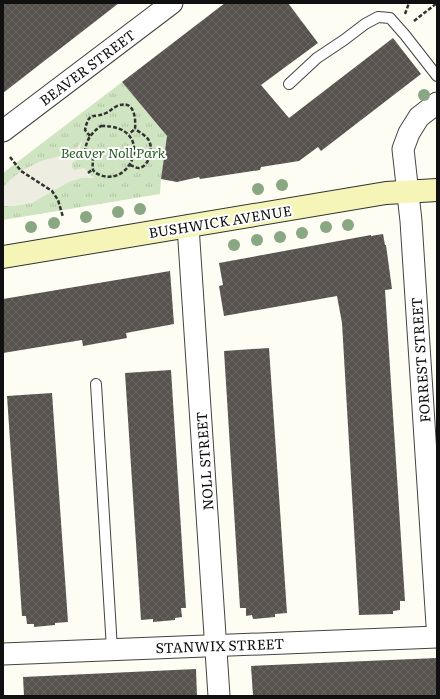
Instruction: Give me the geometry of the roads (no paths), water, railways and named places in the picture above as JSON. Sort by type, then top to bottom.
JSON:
[{"type":"main road","name":"BUSHWICK AVENUE","points":[[3,257],[379,195],[408,191],[437,190]]},
{"type":"street","name":"BEAVER STREET","points":[[3,131],[172,3]]},
{"type":"street","name":"FORREST STREET","points":[[437,103],[419,117],[409,133],[403,150],[411,221],[437,625]]},
{"type":"street","name":"NOLL STREET","points":[[188,226],[219,696]]},
{"type":"street","name":"STANWIX STREET","points":[[3,654],[437,637]]},
{"type":"lane","points":[[289,84],[317,58],[365,24],[378,17],[390,18],[437,76]]},
{"type":"lane","points":[[96,384],[112,649]]},
{"type":"park label","name":"Beaver Noll Park","points":[[113,152]]}]
